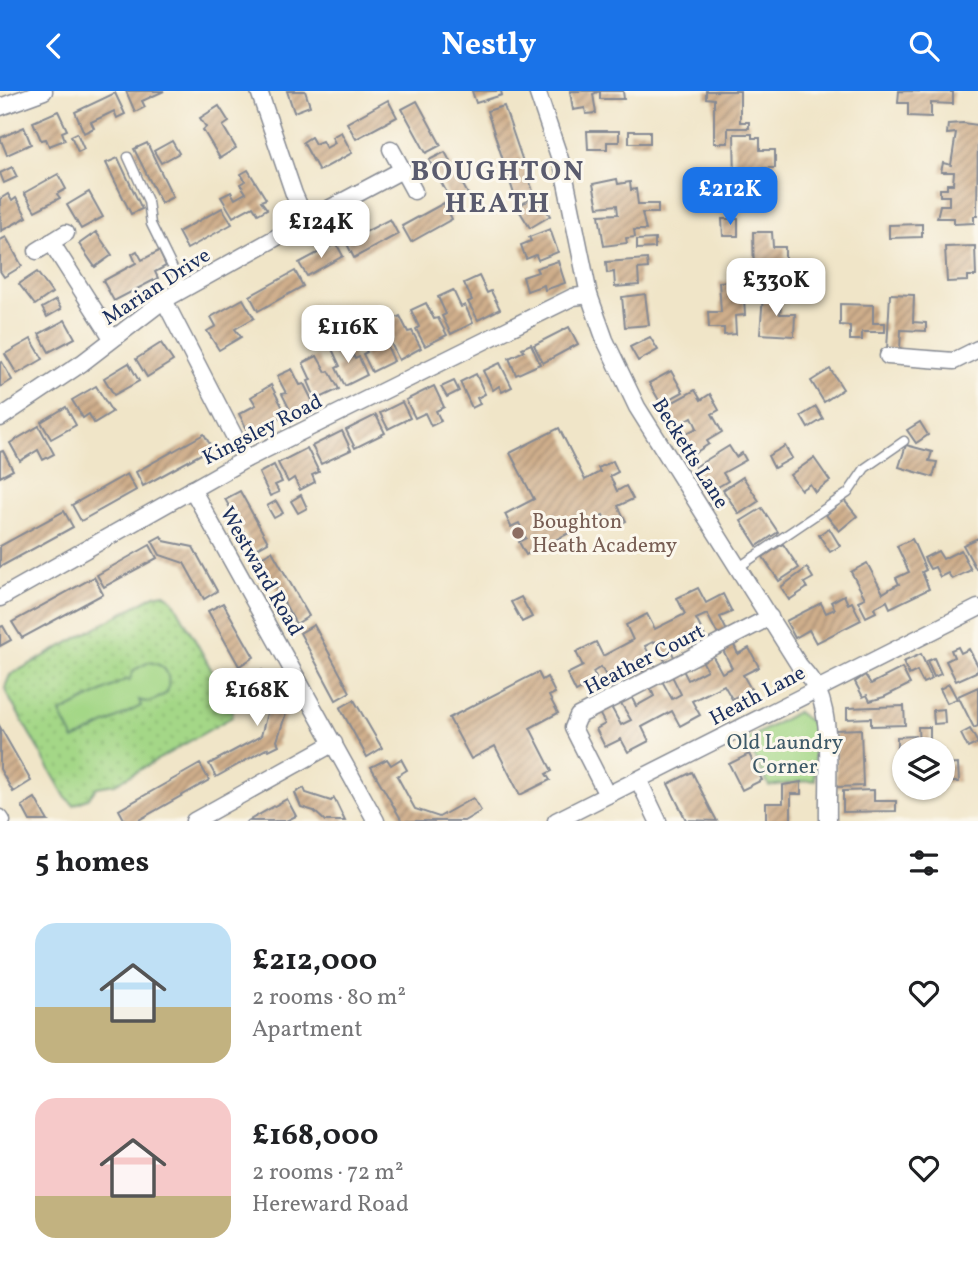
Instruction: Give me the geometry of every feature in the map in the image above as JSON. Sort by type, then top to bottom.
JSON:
[{"type":"street","points":[[0,107],[44,91]]},
{"type":"street","points":[[259,91],[294,194],[306,221]]},
{"type":"street","name":"Becketts Lane","points":[[537,91],[563,168],[589,295],[605,340],[637,407],[799,665],[817,688],[827,721],[828,821]]},
{"type":"street","points":[[391,149],[414,191]]},
{"type":"street","name":"Marian Drive","points":[[0,418],[82,363],[163,300],[402,170]]},
{"type":"street","points":[[37,251],[66,233]]},
{"type":"street","points":[[51,242],[112,338]]},
{"type":"street","name":"Kingsley Road","points":[[0,598],[246,459],[573,297],[589,295]]},
{"type":"street","points":[[163,300],[246,459]]},
{"type":"street","points":[[888,356],[954,361],[978,349]]},
{"type":"street","name":"Westward Road","points":[[191,489],[376,821]]},
{"type":"street","name":"Heath Lane","points":[[556,821],[978,609]]},
{"type":"street","name":"Heather Court","points":[[607,795],[573,728],[578,716],[770,617]]},
{"type":"street","points":[[194,821],[334,743]]},
{"type":"street","points":[[639,781],[658,821]]},
{"type":"lane","points":[[128,157],[148,201],[151,224],[183,289]]},
{"type":"lane","points":[[738,567],[848,493],[864,468],[904,441]]},
{"type":"green space","points":[[163,593],[173,600],[233,709],[232,717],[115,784],[97,787],[89,798],[74,805],[66,798],[7,694],[5,687],[10,675]]},
{"type":"green space","points":[[149,662],[167,672],[167,693],[150,702],[139,700],[141,706],[74,740],[60,713],[127,679],[129,681],[134,670]]},
{"type":"green space","name":"Old Laundry Corner","points":[[797,712],[814,725],[815,780],[769,786],[746,740]]},
{"type":"building","points":[[126,91],[164,91],[142,101],[145,107],[135,112]]},
{"type":"building","points":[[287,91],[305,91],[310,106],[294,112]]},
{"type":"building","points":[[472,91],[501,91],[502,95],[476,103]]},
{"type":"building","points":[[570,91],[600,91],[593,94],[596,113],[586,114],[585,108],[573,110]]},
{"type":"building","points":[[600,91],[623,91],[624,99],[600,99]]},
{"type":"building","points":[[706,91],[740,91],[740,122],[749,122],[749,128],[728,128],[728,143],[714,143],[714,99],[706,98]]},
{"type":"building","points":[[899,91],[953,92],[953,104],[931,103],[931,117],[908,116],[908,103],[898,103]]},
{"type":"building","points":[[115,93],[125,114],[117,118],[114,111],[91,122],[94,128],[84,133],[75,112]]},
{"type":"building","points":[[388,100],[397,117],[356,139],[347,123]]},
{"type":"building","points":[[417,101],[441,145],[426,153],[402,109]]},
{"type":"building","points":[[219,106],[229,122],[223,126],[236,148],[220,158],[203,130],[206,127],[200,118]]},
{"type":"building","points":[[504,106],[533,191],[515,197],[487,111]]},
{"type":"building","points":[[58,111],[67,130],[62,132],[65,140],[49,146],[46,139],[41,140],[33,122]]},
{"type":"building","points":[[948,124],[978,125],[977,216],[974,216],[974,223],[954,224],[954,218],[937,218],[940,205],[949,205],[949,196],[940,196],[940,189],[947,189],[947,184],[953,184],[954,172],[941,172],[943,163],[951,165],[956,133],[947,134]]},
{"type":"building","points":[[24,127],[31,144],[7,155],[0,138]]},
{"type":"building","points":[[587,131],[619,131],[619,142],[607,142],[607,149],[588,149]]},
{"type":"building","points":[[629,131],[650,131],[650,143],[629,143]]},
{"type":"building","points":[[341,132],[352,153],[319,171],[303,142],[311,137],[315,144],[322,141],[326,148],[335,143],[332,137]]},
{"type":"building","points":[[77,133],[84,149],[78,152],[71,136]]},
{"type":"building","points":[[734,134],[752,134],[752,138],[760,138],[760,150],[775,150],[775,168],[753,168],[753,180],[735,180]]},
{"type":"building","points":[[172,141],[179,153],[161,163],[154,151]]},
{"type":"building","points":[[147,143],[173,197],[161,203],[134,149]]},
{"type":"building","points":[[445,152],[468,194],[452,202],[429,160]]},
{"type":"building","points":[[118,158],[142,209],[131,214],[106,163]]},
{"type":"building","points":[[12,167],[17,177],[4,183],[0,173]]},
{"type":"building","points":[[248,170],[266,199],[261,201],[267,209],[258,214],[253,206],[233,217],[221,197],[231,192],[235,199],[246,193],[240,184],[245,181],[241,174]]},
{"type":"building","points":[[58,174],[66,189],[57,194],[60,198],[35,211],[24,193]]},
{"type":"building","points":[[617,179],[618,184],[630,182],[631,190],[636,189],[638,204],[658,204],[658,213],[642,213],[646,230],[634,230],[635,237],[626,238],[627,243],[604,246],[599,215],[618,214],[617,205],[598,207],[593,184]]},
{"type":"building","points":[[89,192],[103,217],[81,229],[67,205]]},
{"type":"building","points":[[8,194],[12,201],[16,198],[27,217],[1,231],[0,199]]},
{"type":"building","points":[[537,195],[550,216],[530,228],[517,207]]},
{"type":"building","points":[[444,203],[452,219],[411,242],[402,226]]},
{"type":"building","points":[[222,208],[232,224],[187,249],[178,232]]},
{"type":"building","points":[[390,219],[398,234],[354,258],[346,242]]},
{"type":"building","points":[[722,219],[738,219],[738,236],[723,236]]},
{"type":"building","points":[[922,224],[922,237],[889,238],[889,225]]},
{"type":"building","points":[[550,229],[558,252],[538,260],[536,255],[526,259],[521,245],[531,241],[529,237]]},
{"type":"building","points":[[96,232],[112,255],[95,267],[79,244]]},
{"type":"building","points":[[753,232],[772,232],[773,247],[785,247],[785,264],[777,264],[778,276],[754,276]]},
{"type":"building","points":[[6,237],[22,266],[4,277],[0,271],[0,240]]},
{"type":"building","points":[[655,239],[655,248],[637,249],[637,240]]},
{"type":"building","points":[[336,243],[343,256],[307,276],[299,263]]},
{"type":"building","points":[[975,246],[976,276],[968,276],[968,281],[947,282],[945,247]]},
{"type":"building","points":[[137,251],[142,260],[159,251],[166,266],[155,272],[158,278],[114,301],[103,281],[136,263],[132,254]]},
{"type":"building","points":[[647,259],[648,268],[638,269],[639,285],[615,287],[614,272],[607,273],[606,262]]},
{"type":"building","points":[[558,261],[565,283],[545,290],[544,285],[527,291],[523,277],[538,272],[536,268]]},
{"type":"building","points":[[295,271],[303,286],[258,311],[250,296]]},
{"type":"building","points":[[37,272],[52,293],[35,305],[19,284]]},
{"type":"building","points":[[479,276],[487,293],[491,291],[500,309],[478,320],[468,302],[472,300],[464,283]]},
{"type":"building","points":[[781,278],[796,280],[794,293],[779,291]]},
{"type":"building","points":[[743,280],[745,315],[735,316],[736,334],[724,335],[724,328],[709,328],[708,312],[721,312],[719,282]]},
{"type":"building","points":[[453,290],[461,307],[465,305],[473,323],[451,334],[442,316],[446,314],[438,297]]},
{"type":"building","points":[[645,294],[649,325],[625,327],[622,297]]},
{"type":"building","points":[[890,294],[914,295],[913,322],[926,323],[926,331],[901,330],[900,350],[887,350]]},
{"type":"building","points":[[763,296],[782,297],[780,314],[795,314],[794,336],[760,334]]},
{"type":"building","points":[[243,299],[254,318],[235,329],[241,337],[219,350],[207,331],[216,326],[211,317]]},
{"type":"building","points":[[56,300],[61,309],[47,317],[42,308]]},
{"type":"building","points":[[426,303],[447,335],[425,346],[416,329],[419,327],[411,310]]},
{"type":"building","points":[[840,304],[873,305],[873,323],[885,323],[885,332],[862,332],[862,340],[850,340],[850,326],[840,325]]},
{"type":"building","points":[[400,316],[421,348],[399,360],[385,323]]},
{"type":"building","points":[[65,320],[75,338],[49,352],[39,334]]},
{"type":"building","points":[[569,327],[578,344],[543,363],[534,345]]},
{"type":"building","points":[[373,328],[382,345],[386,343],[394,361],[372,372],[363,354],[367,352],[358,336]]},
{"type":"building","points":[[650,337],[658,350],[638,361],[630,347]]},
{"type":"building","points":[[31,339],[43,359],[17,374],[5,354]]},
{"type":"building","points":[[346,342],[355,359],[359,357],[367,375],[345,386],[336,368],[340,366],[332,349]]},
{"type":"building","points":[[161,343],[173,361],[147,377],[136,359]]},
{"type":"building","points":[[531,344],[540,364],[516,375],[509,358],[524,351],[522,348]]},
{"type":"building","points":[[317,356],[339,389],[316,400],[303,363]]},
{"type":"building","points":[[2,362],[12,380],[0,387],[0,363]]},
{"type":"building","points":[[129,363],[139,381],[114,395],[104,378]]},
{"type":"building","points":[[500,363],[512,387],[502,392],[499,386],[493,390],[483,371]]},
{"type":"building","points":[[292,369],[313,402],[291,412],[282,394],[286,393],[277,376]]},
{"type":"building","points":[[830,369],[843,389],[824,402],[811,381]]},
{"type":"building","points":[[671,371],[683,392],[661,404],[649,383]]},
{"type":"building","points":[[476,374],[485,394],[477,398],[480,404],[472,408],[460,382]]},
{"type":"building","points":[[454,381],[459,391],[447,397],[441,387]]},
{"type":"building","points":[[271,385],[286,414],[249,433],[239,414],[256,405],[251,397]]},
{"type":"building","points":[[96,386],[112,412],[94,423],[89,414],[83,418],[72,400]]},
{"type":"building","points":[[434,386],[444,407],[436,411],[441,421],[431,426],[425,413],[415,418],[406,400]]},
{"type":"building","points":[[695,390],[701,400],[710,394],[719,410],[712,414],[722,432],[690,456],[679,437],[697,428],[692,417],[675,427],[664,407]]},
{"type":"building","points":[[402,402],[410,418],[388,429],[380,413]]},
{"type":"building","points":[[66,407],[76,425],[51,439],[41,422]]},
{"type":"building","points":[[816,407],[823,419],[808,428],[801,416]]},
{"type":"building","points":[[376,415],[385,433],[355,448],[346,430]]},
{"type":"building","points":[[920,422],[928,435],[916,443],[907,430]]},
{"type":"building","points":[[39,426],[54,454],[43,460],[38,450],[20,461],[10,443]]},
{"type":"building","points":[[559,428],[585,480],[600,472],[598,468],[613,461],[618,472],[610,476],[617,491],[626,486],[633,499],[618,506],[626,521],[610,529],[603,515],[587,524],[583,515],[569,523],[573,531],[526,555],[519,542],[526,538],[519,523],[511,527],[505,514],[534,499],[510,453]]},
{"type":"building","points":[[342,431],[351,450],[321,464],[312,446]]},
{"type":"building","points":[[204,434],[212,448],[143,486],[136,472]]},
{"type":"building","points":[[906,445],[932,452],[929,461],[937,462],[933,477],[899,467]]},
{"type":"building","points":[[729,446],[736,457],[742,453],[746,460],[723,473],[728,481],[716,488],[713,483],[706,487],[695,467]]},
{"type":"building","points":[[785,446],[792,458],[774,468],[768,456]]},
{"type":"building","points":[[307,448],[319,472],[312,475],[315,482],[300,490],[294,478],[288,482],[278,463]]},
{"type":"building","points":[[3,451],[13,470],[0,477],[0,452]]},
{"type":"building","points":[[814,458],[830,481],[815,492],[810,484],[801,490],[790,475]]},
{"type":"building","points":[[274,465],[282,482],[275,485],[279,492],[270,496],[259,473]]},
{"type":"building","points":[[127,474],[136,490],[81,521],[72,505]]},
{"type":"building","points":[[743,477],[759,501],[739,514],[723,490]]},
{"type":"building","points":[[240,491],[268,542],[254,550],[225,499]]},
{"type":"building","points":[[301,495],[307,508],[298,513],[291,501]]},
{"type":"building","points":[[844,500],[857,516],[839,531],[826,515]]},
{"type":"building","points":[[276,501],[283,513],[274,518],[267,506]]},
{"type":"building","points":[[762,508],[778,532],[757,546],[741,521]]},
{"type":"building","points":[[64,511],[73,527],[0,567],[0,546]]},
{"type":"building","points":[[829,528],[840,546],[830,552],[819,535]]},
{"type":"building","points":[[161,536],[164,541],[193,547],[217,591],[204,599],[184,563],[160,555],[152,541]]},
{"type":"building","points":[[978,538],[978,568],[976,569],[963,545]]},
{"type":"building","points":[[912,539],[926,570],[922,572],[929,589],[890,608],[887,601],[874,608],[876,612],[866,617],[858,601],[865,598],[851,572],[867,563],[883,593],[899,584],[896,578],[909,572],[897,546]]},
{"type":"building","points":[[783,544],[799,568],[779,581],[763,557]]},
{"type":"building","points":[[150,545],[157,558],[104,587],[97,575]]},
{"type":"building","points":[[961,550],[971,570],[952,579],[948,573],[940,577],[935,567],[930,569],[924,558],[938,551],[943,559]]},
{"type":"building","points":[[272,551],[309,616],[296,624],[259,558]]},
{"type":"building","points":[[807,568],[813,578],[804,583],[807,588],[789,600],[781,587]]},
{"type":"building","points":[[94,577],[103,594],[22,638],[12,622]]},
{"type":"building","points":[[698,588],[706,603],[723,594],[732,612],[720,617],[727,631],[718,635],[707,614],[696,619],[707,640],[694,647],[687,635],[668,644],[675,659],[666,663],[655,641],[645,646],[656,667],[644,673],[637,660],[619,669],[626,682],[613,688],[601,667],[593,672],[603,692],[591,698],[585,687],[576,692],[567,674],[583,666],[576,652],[596,642],[603,656],[633,640],[626,625],[647,614],[655,629],[685,614],[677,598]]},
{"type":"building","points":[[844,595],[848,604],[852,602],[861,620],[816,643],[809,630],[795,638],[786,621],[821,603],[826,613],[835,609],[831,602]]},
{"type":"building","points":[[521,597],[532,617],[522,622],[511,602]]},
{"type":"building","points":[[223,603],[254,657],[239,666],[208,611]]},
{"type":"building","points":[[314,625],[350,692],[336,700],[300,633]]},
{"type":"building","points":[[3,626],[11,640],[0,646],[0,627]]},
{"type":"building","points":[[733,643],[738,654],[749,648],[759,667],[743,675],[751,689],[732,699],[724,685],[692,701],[700,715],[680,726],[672,711],[642,727],[649,741],[628,752],[621,739],[605,747],[596,729],[605,724],[598,711],[610,705],[621,725],[631,720],[619,700],[630,694],[636,706],[654,696],[649,685],[661,679],[672,699],[681,694],[671,674],[682,668],[688,680],[707,670],[701,658],[711,653],[722,673],[732,668],[722,648]]},
{"type":"building","points":[[958,647],[961,653],[969,649],[978,671],[956,681],[946,661],[954,657],[951,650]]},
{"type":"building","points":[[921,654],[932,679],[923,683],[917,671],[909,675],[903,662]]},
{"type":"building","points":[[934,658],[941,674],[934,677],[927,661]]},
{"type":"building","points":[[902,668],[910,684],[884,697],[870,701],[867,695],[863,697],[855,682],[865,675],[871,684]]},
{"type":"building","points":[[262,670],[286,713],[277,741],[279,745],[269,750],[268,748],[216,777],[209,764],[261,736],[267,713],[248,678]]},
{"type":"building","points":[[538,672],[542,680],[547,677],[555,693],[549,696],[558,713],[530,728],[552,771],[546,774],[550,780],[520,795],[495,746],[471,759],[449,718]]},
{"type":"building","points":[[949,684],[957,699],[947,703],[940,689]]},
{"type":"building","points":[[978,687],[978,726],[974,728],[958,696]]},
{"type":"building","points":[[354,700],[382,748],[367,757],[340,708]]},
{"type":"building","points":[[904,706],[905,725],[871,726],[871,718],[847,719],[847,708]]},
{"type":"building","points":[[944,709],[945,723],[934,724],[933,710]]},
{"type":"building","points":[[0,727],[31,781],[13,792],[0,769]]},
{"type":"building","points":[[918,727],[930,727],[930,737],[918,737]]},
{"type":"building","points":[[861,729],[863,786],[836,787],[835,730]]},
{"type":"building","points":[[970,729],[978,743],[968,748],[961,734]]},
{"type":"building","points":[[749,754],[762,780],[742,790],[729,764]]},
{"type":"building","points":[[387,759],[391,765],[401,759],[407,770],[397,776],[415,809],[439,817],[473,798],[481,811],[464,821],[402,821],[371,767]]},
{"type":"building","points":[[200,764],[209,780],[137,821],[125,821],[119,810]]},
{"type":"building","points":[[955,764],[958,764],[959,782],[955,782]]},
{"type":"building","points":[[692,772],[717,821],[686,820],[668,784]]},
{"type":"building","points":[[801,782],[801,794],[791,794],[791,821],[766,821],[766,803],[783,803],[783,785]]},
{"type":"building","points":[[304,788],[306,793],[331,801],[334,798],[345,821],[325,821],[314,811],[301,807],[295,793]]},
{"type":"building","points":[[874,790],[874,801],[896,801],[896,811],[843,812],[843,791]]},
{"type":"building","points":[[35,798],[48,821],[30,821],[22,806]]},
{"type":"building","points":[[287,799],[296,816],[286,821],[248,821]]},
{"type":"place","name":"Boughton Heath Academy","points":[[518,533]]},
{"type":"district","name":"BOUGHTON HEATH","points":[[498,186]]}]
